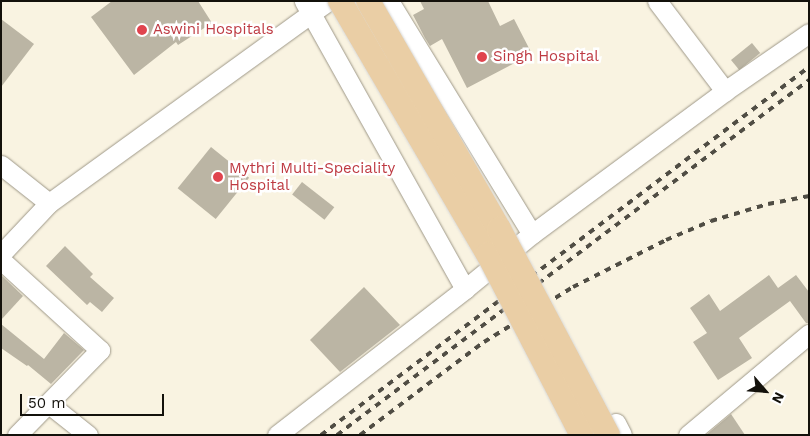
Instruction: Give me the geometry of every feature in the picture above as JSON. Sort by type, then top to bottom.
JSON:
[{"type":"main road","points":[[340,1],[488,254],[582,435]]},
{"type":"main road","points":[[368,1],[500,229],[608,435]]},
{"type":"street","points":[[1,254],[49,204],[307,8],[328,1]]},
{"type":"street","points":[[389,1],[532,234]]},
{"type":"street","points":[[657,1],[725,91]]},
{"type":"street","points":[[307,8],[465,289]]},
{"type":"street","points":[[277,435],[465,289],[532,234],[725,91],[809,33]]},
{"type":"street","points":[[1,165],[49,204]]},
{"type":"street","points":[[1,260],[100,350],[17,435]]},
{"type":"street","points":[[688,435],[809,334]]},
{"type":"street","points":[[49,404],[88,435]]},
{"type":"street","points":[[602,435],[616,422],[622,435]]},
{"type":"building","points":[[112,1],[198,1],[212,23],[178,45],[176,42],[134,75],[91,17]]},
{"type":"building","points":[[420,1],[488,1],[500,26],[514,19],[532,54],[467,88],[442,39],[430,46],[425,38],[413,15],[424,9]]},
{"type":"building","points":[[1,19],[34,44],[1,87]]},
{"type":"building","points":[[752,43],[760,53],[739,70],[731,60]]},
{"type":"building","points":[[211,147],[249,178],[216,219],[178,188]]},
{"type":"building","points":[[302,182],[334,207],[324,220],[292,195]]},
{"type":"building","points":[[65,246],[93,274],[90,277],[114,298],[102,312],[90,302],[87,305],[46,266]]},
{"type":"building","points":[[1,275],[23,296],[1,320]]},
{"type":"building","points":[[769,275],[778,288],[796,275],[809,292],[809,323],[806,323],[790,301],[739,338],[752,358],[718,380],[693,342],[707,333],[690,308],[709,294],[720,311]]},
{"type":"building","points":[[364,287],[400,325],[340,372],[310,340]]},
{"type":"building","points":[[1,324],[44,359],[64,333],[84,350],[51,384],[28,365],[1,348]]},
{"type":"building","points":[[731,414],[745,435],[706,435]]},
{"type":"railway","points":[[321,435],[809,67]]},
{"type":"railway","points":[[337,435],[809,80]]},
{"type":"railway","points":[[360,435],[484,342],[573,287],[666,240],[711,221],[768,204],[809,196]]},
{"type":"place","name":"Aswini Hospitals","points":[[142,30]]},
{"type":"place","name":"Singh Hospital","points":[[482,57]]},
{"type":"place","name":"Mythri Multi-Speciality Hospital","points":[[218,177]]}]
